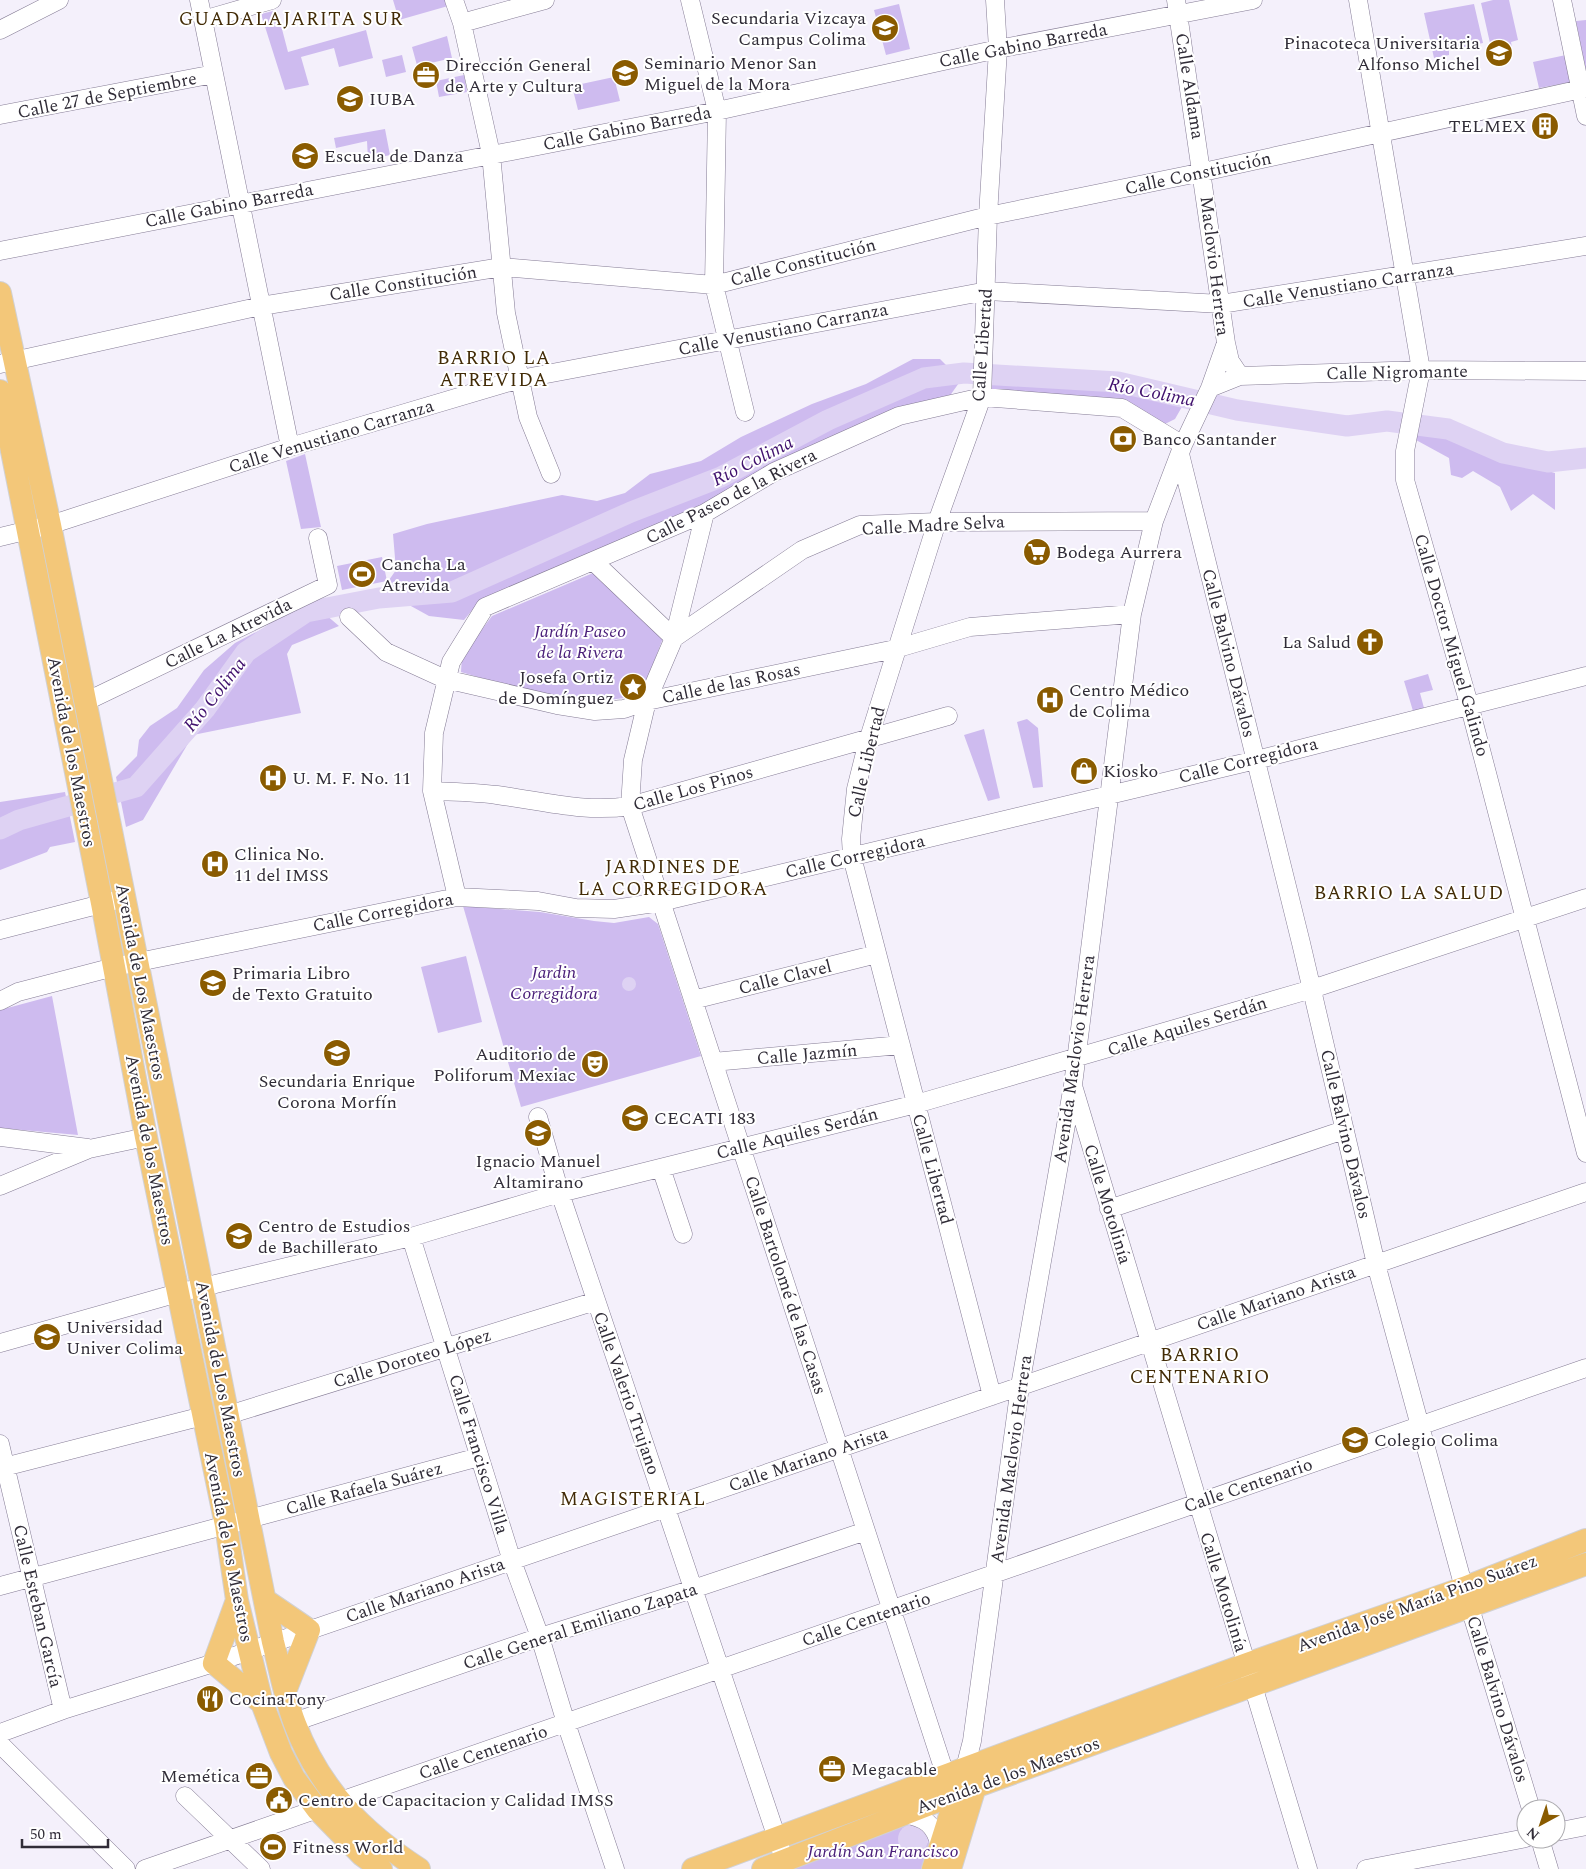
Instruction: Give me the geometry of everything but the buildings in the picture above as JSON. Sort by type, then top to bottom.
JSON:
[{"type":"main road","name":"Avenida de los Maestros","points":[[0,293],[7,363],[39,528],[79,788],[102,903],[125,965],[146,1137],[226,1525],[237,1600],[262,1703],[281,1752],[294,1778],[317,1809],[362,1855],[381,1869]]},
{"type":"main road","name":"Avenida de los Maestros","points":[[0,392],[39,528],[85,702],[113,841]]},
{"type":"main road","name":"Avenida de Los Maestros","points":[[113,841],[124,899],[125,965],[203,1286],[273,1642],[294,1722],[317,1772],[340,1802],[365,1829],[396,1854],[419,1869]]},
{"type":"main road","name":"Avenida José María Pino Suárez","points":[[1467,1597],[1586,1540]]},
{"type":"main road","name":"Avenida José María Pino Suárez","points":[[1250,1674],[1467,1597],[1586,1564]]},
{"type":"main road","points":[[237,1600],[214,1663],[262,1703]]},
{"type":"main road","points":[[265,1600],[309,1630],[286,1689]]},
{"type":"main road","name":"Avenida de los Maestros","points":[[777,1838],[963,1780],[1250,1674]]},
{"type":"main road","name":"Avenida de los Maestros","points":[[763,1869],[904,1814],[963,1780]]},
{"type":"main road","points":[[933,1869],[963,1780]]},
{"type":"main road","points":[[950,1869],[963,1780]]},
{"type":"main road","points":[[693,1869],[777,1838]]},
{"type":"street","points":[[0,30],[59,0]]},
{"type":"street","points":[[199,0],[290,447]]},
{"type":"street","points":[[203,20],[272,0]]},
{"type":"street","points":[[454,0],[462,23],[492,154],[506,313],[528,418],[551,474]]},
{"type":"street","points":[[462,23],[545,0]]},
{"type":"street","points":[[690,0],[716,111],[714,285],[745,412]]},
{"type":"street","name":"Calle Libertad","points":[[992,1396],[852,857],[851,839],[856,789],[895,649],[936,522],[982,396],[988,216],[998,48],[995,0]]},
{"type":"street","name":"Calle Gabino Barreda","points":[[0,251],[716,111],[1178,8],[1253,0]]},
{"type":"street","name":"Calle Doctor Miguel Galindo","points":[[1358,0],[1382,132],[1421,370],[1405,451],[1405,480],[1469,704],[1586,1152]]},
{"type":"street","points":[[1562,0],[1583,88],[1586,116]]},
{"type":"street","name":"Calle Aldama","points":[[1178,8],[1203,172]]},
{"type":"street","name":"Calle 27 de Septiembre","points":[[0,115],[214,74]]},
{"type":"street","name":"Calle Constitución","points":[[7,363],[262,306],[502,267],[714,285],[988,216],[1203,172],[1583,88]]},
{"type":"street","name":"Maclovio Herrera","points":[[1203,172],[1226,343],[1210,388]]},
{"type":"street","name":"Calle Venustiano Carranza","points":[[0,537],[39,528],[290,447],[520,379],[987,291],[1221,304],[1586,246]]},
{"type":"street","points":[[1226,343],[1230,362],[1240,376]]},
{"type":"street","points":[[0,387],[7,363]]},
{"type":"street","name":"Calle Nigromante","points":[[1210,388],[1240,376],[1421,370],[1586,371]]},
{"type":"street","name":"Avenida Maclovio Herrera","points":[[963,1780],[972,1741],[994,1574],[1017,1426],[1020,1386],[1073,1085],[1132,614],[1154,521],[1184,445],[1210,388]]},
{"type":"street","name":"Calle Paseo de la Rivera","points":[[457,896],[432,791],[434,733],[451,662],[485,607],[705,514],[774,472],[899,416],[982,396],[1122,408],[1184,445]]},
{"type":"street","name":"Calle Balvino Dávalos","points":[[1184,445],[1256,760],[1376,1264],[1467,1597],[1528,1799]]},
{"type":"street","name":"Calle Bartolomé de las Casas","points":[[705,514],[674,638],[648,701],[633,760],[630,806],[892,1609],[963,1780]]},
{"type":"street","name":"Calle Madre Selva","points":[[674,638],[802,550],[860,525],[936,522],[1154,521]]},
{"type":"street","name":"Calle La Atrevida","points":[[85,702],[328,585],[318,538]]},
{"type":"street","points":[[594,561],[674,638]]},
{"type":"street","name":"Calle de las Rosas","points":[[348,617],[386,652],[446,679],[557,705],[595,711],[624,708],[648,701],[895,649],[970,627],[1132,614]]},
{"type":"street","name":"Calle Corregidora","points":[[0,1001],[18,992],[125,965],[457,896],[538,901],[576,908],[614,909],[661,902],[1256,760],[1469,704],[1586,676]]},
{"type":"street","name":"Calle Los Pinos","points":[[432,791],[496,794],[559,806],[608,810],[630,806],[868,741],[948,716]]},
{"type":"street","name":"Calle Aquiles Serdán","points":[[0,1343],[203,1286],[411,1237],[560,1193],[741,1146],[916,1104],[1312,989],[1586,898]]},
{"type":"street","points":[[0,930],[124,899]]},
{"type":"street","name":"Calle Clavel","points":[[693,1000],[877,954]]},
{"type":"street","name":"Calle Jazmín","points":[[713,1062],[901,1045]]},
{"type":"street","name":"Calle Motolinía","points":[[1073,1085],[1308,1869]]},
{"type":"street","name":"Calle Valerio Trujano","points":[[538,1117],[560,1193],[785,1861]]},
{"type":"street","points":[[1109,1209],[1344,1130]]},
{"type":"street","points":[[0,1186],[89,1148],[146,1137]]},
{"type":"street","points":[[0,1138],[89,1148]]},
{"type":"street","points":[[661,1168],[683,1234]]},
{"type":"street","name":"Calle Mariano Arista","points":[[0,1733],[63,1710],[250,1651],[1586,1192]]},
{"type":"street","name":"Calle Francisco Villa","points":[[411,1237],[512,1560],[540,1637],[566,1723],[615,1869]]},
{"type":"street","name":"Calle Doroteo López","points":[[228,1415],[596,1301]]},
{"type":"street","name":"Calle Centenario","points":[[145,1869],[1586,1368]]},
{"type":"street","points":[[3,1468],[202,1416]]},
{"type":"street","name":"Calle Esteban García","points":[[0,1444],[3,1468],[63,1710]]},
{"type":"street","name":"Calle Rafaela Suárez","points":[[226,1525],[479,1457]]},
{"type":"street","points":[[0,1586],[226,1525]]},
{"type":"street","name":"Calle General Emiliano Zapata","points":[[294,1722],[540,1637],[693,1589],[866,1530]]},
{"type":"street","points":[[0,1744],[126,1869]]},
{"type":"street","points":[[184,1796],[261,1869]]},
{"type":"street","points":[[904,1814],[925,1820],[934,1826],[940,1846]]},
{"type":"street","points":[[1566,1830],[1586,1826]]},
{"type":"street","points":[[1366,1869],[1516,1840]]},
{"type":"street","points":[[1543,1849],[1548,1869]]},
{"type":"green space","points":[[393,0],[446,0],[448,6],[399,20]]},
{"type":"green space","points":[[1493,0],[1509,0],[1518,40],[1511,42],[1512,48],[1492,52],[1481,3]]},
{"type":"green space","points":[[899,4],[910,49],[886,55],[874,10]]},
{"type":"green space","points":[[1474,4],[1483,43],[1449,50],[1449,55],[1434,58],[1424,13]]},
{"type":"green space","points":[[277,10],[288,52],[366,30],[373,58],[339,67],[334,48],[301,57],[309,85],[285,90],[261,14]]},
{"type":"green space","points":[[1586,20],[1586,72],[1576,21]]},
{"type":"green space","points":[[447,36],[452,58],[431,63],[432,66],[418,69],[412,47]]},
{"type":"green space","points":[[402,55],[406,72],[386,77],[382,60]]},
{"type":"green space","points":[[1566,55],[1571,82],[1539,88],[1533,62]]},
{"type":"green space","points":[[464,75],[467,92],[439,97],[436,81]]},
{"type":"green space","points":[[614,77],[620,101],[578,110],[572,86]]},
{"type":"green space","points":[[385,129],[390,155],[368,160],[367,141],[336,148],[334,138]]},
{"type":"green space","points":[[913,359],[940,359],[961,380],[949,397],[478,603],[464,620],[429,616],[382,590],[396,570],[393,534],[427,524],[562,495],[597,501],[625,493],[650,474],[701,461],[741,437],[812,404],[866,384]]},
{"type":"green space","points":[[1009,378],[1038,385],[1057,381],[1074,386],[1118,386],[1127,393],[1141,391],[1156,393],[1183,405],[1175,419],[1165,424],[1126,403],[992,391],[992,379]]},
{"type":"green space","points":[[1418,430],[1447,434],[1509,460],[1555,473],[1555,510],[1533,494],[1511,511],[1500,487],[1473,471],[1462,478],[1451,475],[1449,458],[1416,440]]},
{"type":"green space","points":[[305,454],[321,527],[301,529],[286,461]]},
{"type":"green space","name":"Cancha La Atrevida","points":[[382,557],[387,581],[342,590],[337,566]]},
{"type":"green space","name":"Jardín Paseo de la Rivera","points":[[593,573],[663,638],[641,696],[592,702],[542,696],[461,672],[462,656],[492,616]]},
{"type":"green space","points":[[312,603],[339,626],[292,645],[287,654],[301,713],[193,735],[143,820],[126,827],[116,777],[137,756],[139,740],[150,726],[177,708],[204,670],[235,643]]},
{"type":"green space","points":[[1428,674],[1433,690],[1420,693],[1424,708],[1413,711],[1404,681]]},
{"type":"green space","points":[[1027,719],[1038,728],[1043,787],[1033,788],[1017,722]]},
{"type":"green space","points":[[984,729],[1000,798],[988,801],[964,735]]},
{"type":"green space","points":[[65,792],[75,842],[50,847],[47,852],[0,870],[0,802]]},
{"type":"green space","name":"Jardin Corregidora","points":[[463,906],[540,912],[614,923],[649,917],[658,924],[701,1056],[521,1107]]},
{"type":"green space","points":[[466,956],[482,1022],[438,1033],[421,967]]},
{"type":"green space","points":[[52,996],[78,1135],[0,1128],[0,1010]]},
{"type":"green space","name":"Jardín San Francisco","points":[[913,1819],[935,1837],[924,1869],[781,1869]],"holes":[[[903,1828],[929,1840],[922,1852],[899,1837]]]},
{"type":"shaded area","points":[[626,977],[632,977],[636,984],[632,991],[626,991],[622,987],[622,981]]},
{"type":"shaded area","points":[[913,1824],[924,1828],[928,1839],[924,1850],[913,1854],[902,1850],[898,1839],[902,1828]]},
{"type":"waterway","name":"Río Colima","points":[[0,829],[19,820],[136,787],[205,709],[246,652],[306,612],[379,598],[452,592],[631,512],[721,477],[828,420],[924,378],[964,373],[1118,382],[1237,410],[1347,426],[1387,421],[1448,429],[1503,453],[1548,462],[1586,458]]},
{"type":"place","name":"Secundaria Vizcaya Campus Colima","points":[[885,28]]},
{"type":"place","name":"Pinacoteca Universitaria Alfonso Michel","points":[[1499,53]]},
{"type":"place","name":"Seminario Menor San Miguel de la Mora","points":[[625,73]]},
{"type":"place","name":"Dirección General de Arte y Cultura","points":[[426,75]]},
{"type":"place","name":"IUBA","points":[[350,99]]},
{"type":"place","name":"TELMEX","points":[[1545,126]]},
{"type":"place","name":"Escuela de Danza","points":[[305,156]]},
{"type":"place","name":"Banco Santander","points":[[1123,439]]},
{"type":"place","name":"Bodega Aurrera","points":[[1037,552]]},
{"type":"place","name":"Cancha La Atrevida","points":[[362,574]]},
{"type":"place","name":"La Salud","points":[[1370,642]]},
{"type":"place","name":"Josefa Ortiz de Domínguez","points":[[633,687]]},
{"type":"place","name":"Centro Médico de Colima","points":[[1050,700]]},
{"type":"place","name":"Kiosko","points":[[1084,771]]},
{"type":"place","name":"U. M. F. No. 11","points":[[273,778]]},
{"type":"place","name":"Clinica No. 11 del IMSS","points":[[215,864]]},
{"type":"place","name":"Primaria Libro de Texto Gratuito","points":[[213,983]]},
{"type":"place","name":"Secundaria Enrique Corona Morfín","points":[[337,1053]]},
{"type":"place","name":"Auditorio de Poliforum Mexiac","points":[[595,1064]]},
{"type":"place","name":"CECATI 183","points":[[635,1118]]},
{"type":"place","name":"Ignacio Manuel Altamirano","points":[[538,1133]]},
{"type":"place","name":"Centro de Estudios de Bachillerato","points":[[239,1236]]},
{"type":"place","name":"Universidad Univer Colima","points":[[47,1337]]},
{"type":"place","name":"Colegio Colima","points":[[1355,1440]]},
{"type":"place","name":"CocinaTony","points":[[210,1699]]},
{"type":"place","name":"Megacable","points":[[832,1769]]},
{"type":"place","name":"Memética","points":[[259,1776]]},
{"type":"place","name":"Centro de Capacitacion y Calidad IMSS","points":[[279,1800]]},
{"type":"place","name":"Fitness World","points":[[273,1847]]},
{"type":"district","name":"GUADALAJARITA SUR","points":[[291,18]]},
{"type":"district","name":"BARRIO LA ATREVIDA","points":[[494,368]]},
{"type":"district","name":"JARDINES DE LA CORREGIDORA","points":[[673,877]]},
{"type":"district","name":"BARRIO LA SALUD","points":[[1409,892]]},
{"type":"district","name":"BARRIO CENTENARIO","points":[[1200,1365]]},
{"type":"district","name":"MAGISTERIAL","points":[[633,1498]]}]
